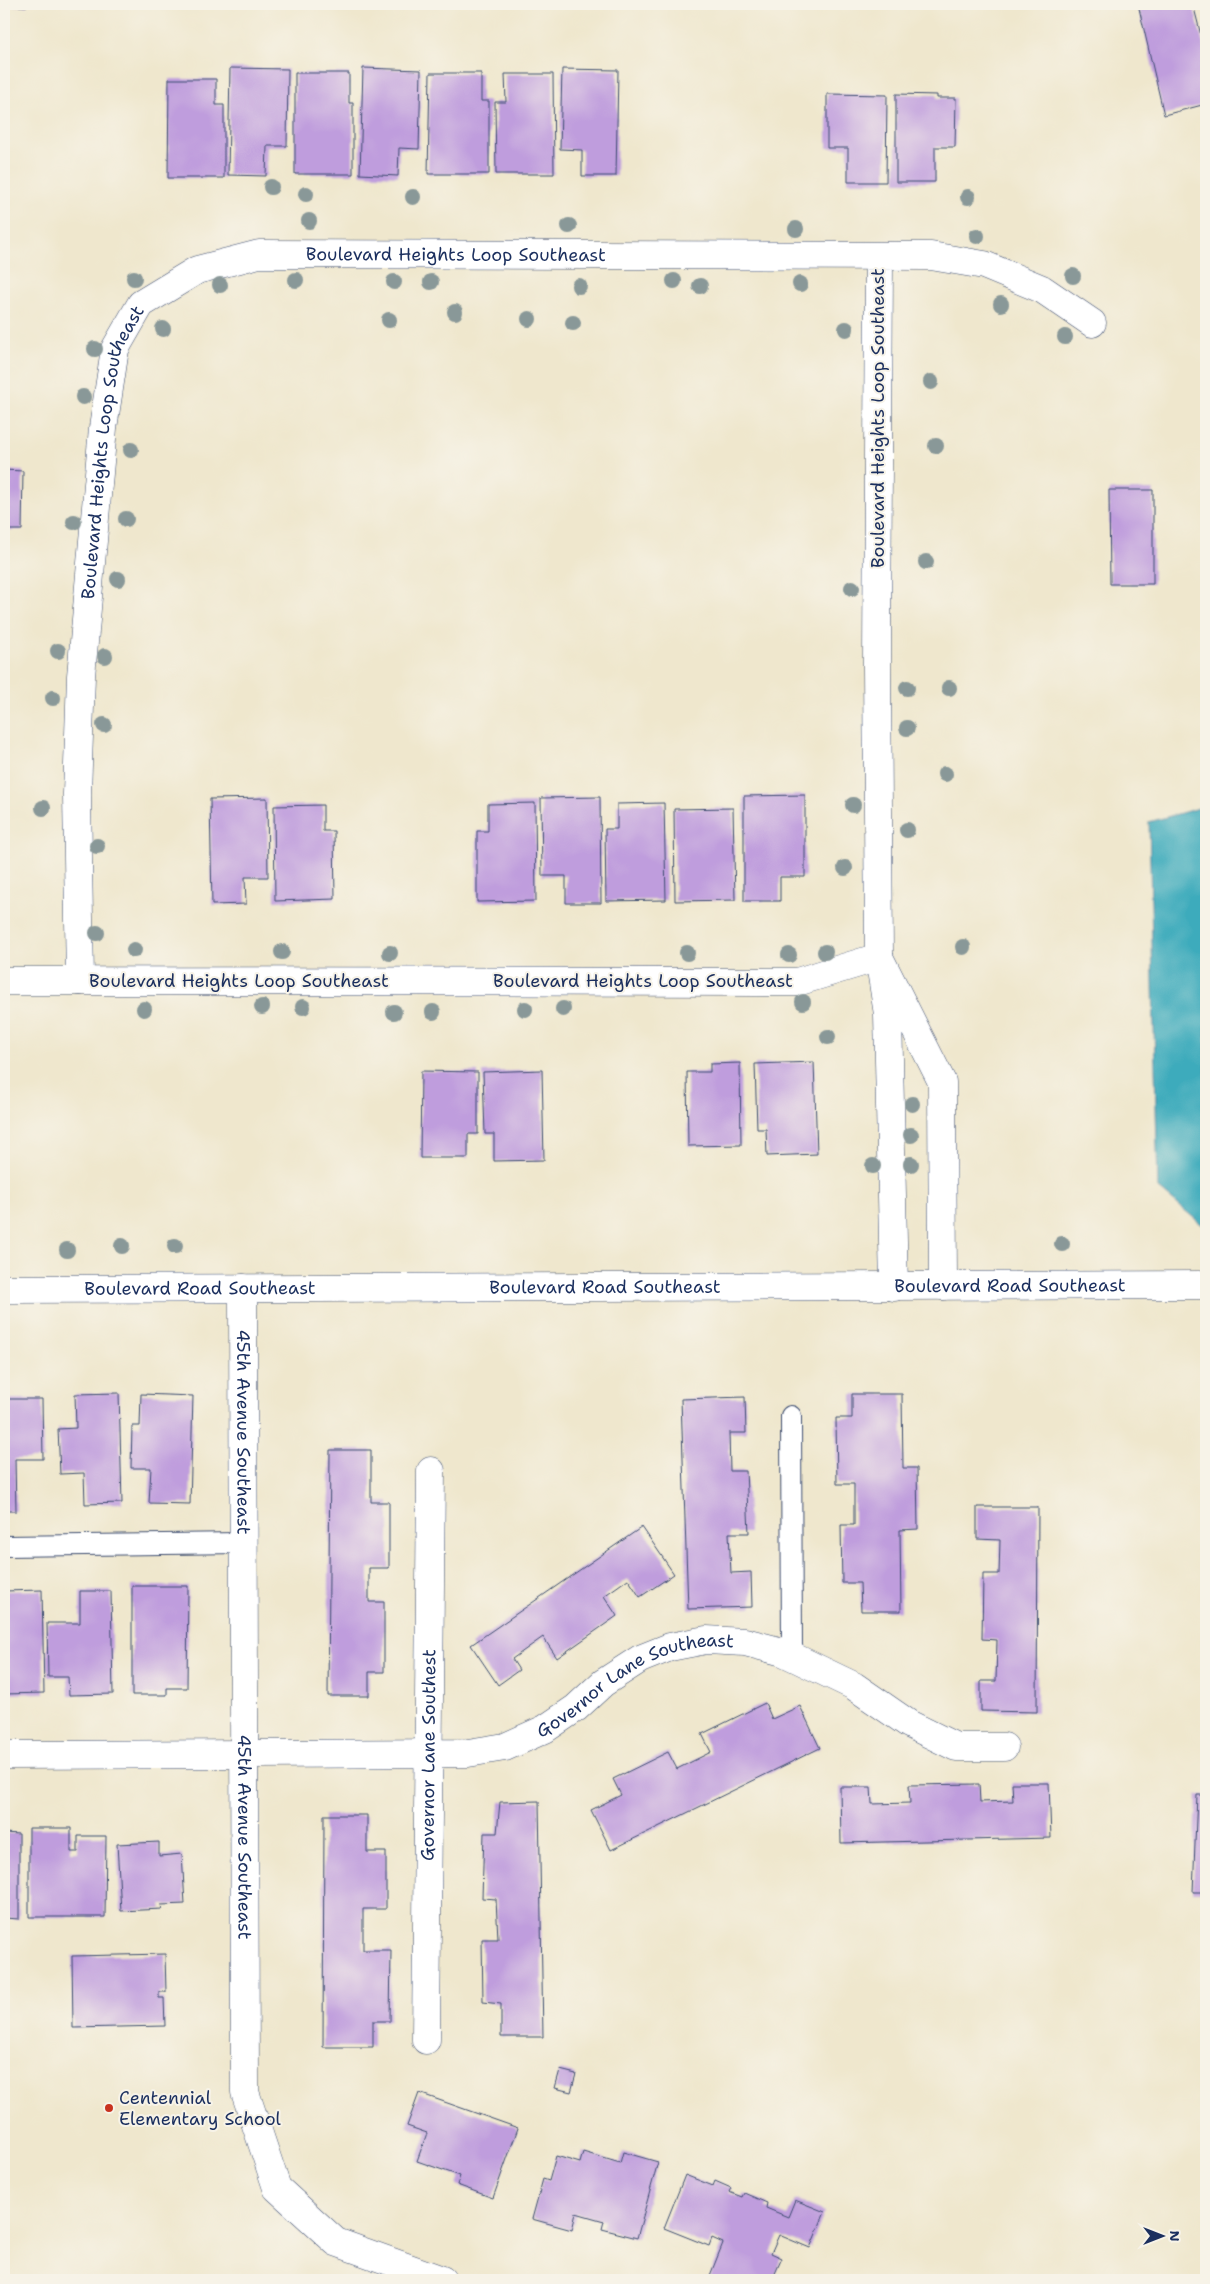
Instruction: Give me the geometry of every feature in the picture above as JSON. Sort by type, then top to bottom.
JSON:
[{"type":"street","name":"Boulevard Heights Loop Southeast","points":[[880,958],[797,982],[80,981],[77,794],[81,676],[103,428],[115,348],[141,304],[197,270],[259,254],[880,257],[877,665],[880,958],[888,1014],[894,1287]]},
{"type":"street","points":[[880,257],[931,256],[984,265],[1042,289],[1092,323]]},
{"type":"street","name":"Boulevard Heights Loop Southeast","points":[[880,958],[942,1082],[943,1286]]},
{"type":"street","points":[[4,981],[80,981]]},
{"type":"street","name":"Boulevard Road Southeast","points":[[4,1289],[1206,1285]]},
{"type":"street","name":"45th Avenue Southeast","points":[[243,1288],[245,2092],[277,2188],[336,2242],[442,2280]]},
{"type":"street","name":"Governor Lane Southest","points":[[426,2040],[427,1754],[431,1471]]},
{"type":"street","name":"Governor Lane Southeast","points":[[4,1755],[427,1754],[468,1753],[505,1747],[537,1733],[576,1708],[603,1683],[640,1660],[670,1647],[706,1640],[745,1642],[792,1656],[854,1686],[909,1724],[956,1747],[1004,1747]]},
{"type":"lane","points":[[792,1416],[792,1656]]},
{"type":"lane","points":[[4,1546],[243,1543]]},
{"type":"water","points":[[1206,806],[1206,1228],[1158,1188],[1149,822]]},
{"type":"building","points":[[7,4],[27,4],[27,6],[7,6]]},
{"type":"building","points":[[1138,4],[1193,4],[1206,55],[1206,104],[1164,115]]},
{"type":"building","points":[[230,68],[288,69],[287,146],[267,146],[266,176],[228,175]]},
{"type":"building","points":[[363,68],[421,70],[419,149],[399,148],[398,176],[360,174]]},
{"type":"building","points":[[562,69],[618,70],[616,176],[582,176],[582,150],[560,149]]},
{"type":"building","points":[[295,73],[349,73],[349,103],[353,103],[353,174],[295,174]]},
{"type":"building","points":[[430,73],[481,73],[481,101],[489,101],[489,174],[428,174]]},
{"type":"building","points":[[505,74],[553,74],[554,174],[496,174],[495,102],[506,102]]},
{"type":"building","points":[[169,79],[216,79],[216,105],[224,105],[224,178],[168,178]]},
{"type":"building","points":[[827,94],[887,95],[886,182],[848,182],[848,148],[827,148]]},
{"type":"building","points":[[896,94],[937,95],[937,98],[956,98],[955,147],[935,147],[935,182],[896,182]]},
{"type":"building","points":[[4,470],[23,471],[22,530],[4,530]]},
{"type":"building","points":[[1109,490],[1153,490],[1153,584],[1110,584]]},
{"type":"building","points":[[805,795],[805,877],[780,877],[780,901],[744,901],[744,796]]},
{"type":"building","points":[[600,797],[601,903],[566,903],[566,876],[542,876],[541,798]]},
{"type":"building","points":[[267,798],[268,877],[245,877],[246,904],[212,905],[210,799]]},
{"type":"building","points":[[535,803],[536,901],[477,902],[477,831],[488,831],[488,804]]},
{"type":"building","points":[[664,803],[666,900],[606,901],[605,829],[617,829],[617,804]]},
{"type":"building","points":[[323,805],[323,831],[334,831],[335,899],[275,901],[274,806]]},
{"type":"building","points":[[733,808],[735,900],[675,901],[674,809]]},
{"type":"building","points":[[814,1062],[817,1154],[767,1156],[766,1129],[757,1129],[755,1064]]},
{"type":"building","points":[[740,1063],[741,1145],[688,1146],[687,1072],[710,1072],[710,1064]]},
{"type":"building","points":[[542,1070],[544,1160],[494,1161],[494,1134],[485,1134],[483,1072]]},
{"type":"building","points":[[421,1071],[478,1072],[478,1134],[468,1134],[468,1158],[420,1158]]},
{"type":"building","points":[[119,1393],[122,1503],[85,1504],[84,1473],[60,1474],[58,1429],[76,1428],[75,1394]]},
{"type":"building","points":[[141,1394],[193,1396],[190,1504],[149,1503],[151,1468],[131,1468],[132,1426],[140,1426]]},
{"type":"building","points":[[852,1394],[902,1394],[903,1468],[917,1468],[918,1529],[900,1530],[901,1611],[861,1611],[860,1583],[842,1583],[841,1525],[854,1525],[854,1484],[837,1484],[836,1418],[852,1418]]},
{"type":"building","points":[[745,1397],[746,1433],[729,1433],[730,1471],[746,1471],[749,1533],[729,1533],[731,1573],[751,1572],[752,1607],[688,1609],[681,1399]]},
{"type":"building","points":[[4,1399],[42,1399],[43,1459],[15,1459],[16,1511],[4,1511]]},
{"type":"building","points":[[330,1450],[371,1450],[371,1502],[389,1502],[389,1568],[369,1568],[369,1602],[384,1602],[384,1672],[369,1672],[369,1696],[328,1696]]},
{"type":"building","points":[[977,1507],[1038,1507],[1037,1712],[981,1711],[981,1681],[996,1681],[997,1640],[982,1639],[983,1574],[999,1574],[1000,1540],[977,1539]]},
{"type":"building","points":[[642,1527],[674,1574],[640,1597],[628,1579],[604,1596],[617,1616],[557,1658],[543,1637],[512,1659],[519,1670],[498,1685],[471,1645]]},
{"type":"building","points":[[132,1586],[188,1586],[187,1688],[167,1688],[167,1695],[132,1695]]},
{"type":"building","points":[[42,1590],[44,1693],[4,1694],[4,1591]]},
{"type":"building","points":[[80,1591],[111,1591],[113,1694],[69,1695],[68,1677],[48,1677],[47,1623],[80,1623]]},
{"type":"building","points":[[765,1703],[772,1719],[800,1706],[820,1748],[611,1850],[591,1810],[621,1795],[613,1779],[668,1752],[677,1769],[711,1752],[702,1734]]},
{"type":"building","points":[[1012,1783],[1049,1783],[1051,1838],[841,1843],[840,1787],[871,1787],[872,1804],[910,1803],[909,1785],[979,1784],[980,1802],[1013,1801]]},
{"type":"building","points":[[1197,1795],[1206,1795],[1206,1892],[1193,1892]]},
{"type":"building","points":[[539,1801],[543,2037],[501,2037],[501,2004],[483,2002],[482,1939],[498,1939],[496,1899],[482,1898],[484,1833],[497,1833],[500,1802]]},
{"type":"building","points":[[324,1815],[367,1815],[367,1852],[386,1852],[386,1909],[363,1909],[363,1950],[391,1950],[390,2021],[373,2021],[373,2047],[323,2047]]},
{"type":"building","points":[[29,1828],[71,1828],[71,1852],[78,1852],[78,1836],[106,1836],[105,1917],[29,1917]]},
{"type":"building","points":[[4,1833],[19,1834],[19,1919],[4,1918]]},
{"type":"building","points":[[159,1842],[159,1856],[182,1854],[185,1904],[161,1905],[162,1909],[121,1911],[117,1844]]},
{"type":"building","points":[[165,1954],[166,1992],[159,1992],[159,1998],[164,1998],[165,2026],[73,2028],[72,1956]]},
{"type":"building","points":[[560,2070],[576,2074],[571,2092],[555,2088]]},
{"type":"building","points":[[419,2093],[518,2128],[493,2198],[457,2185],[460,2176],[417,2161],[427,2133],[407,2126]]},
{"type":"building","points":[[583,2152],[620,2163],[623,2152],[658,2162],[637,2238],[602,2229],[604,2221],[576,2213],[572,2230],[532,2219],[543,2179],[549,2181],[556,2156],[580,2163]]},
{"type":"building","points":[[685,2175],[713,2186],[715,2181],[731,2188],[729,2192],[742,2197],[744,2193],[767,2203],[766,2208],[788,2217],[795,2200],[825,2212],[810,2248],[779,2235],[771,2253],[782,2258],[772,2280],[716,2280],[709,2278],[723,2243],[712,2238],[709,2246],[664,2228]]},
{"type":"place","name":"Centennial Elementary School","points":[[109,2108]]}]
